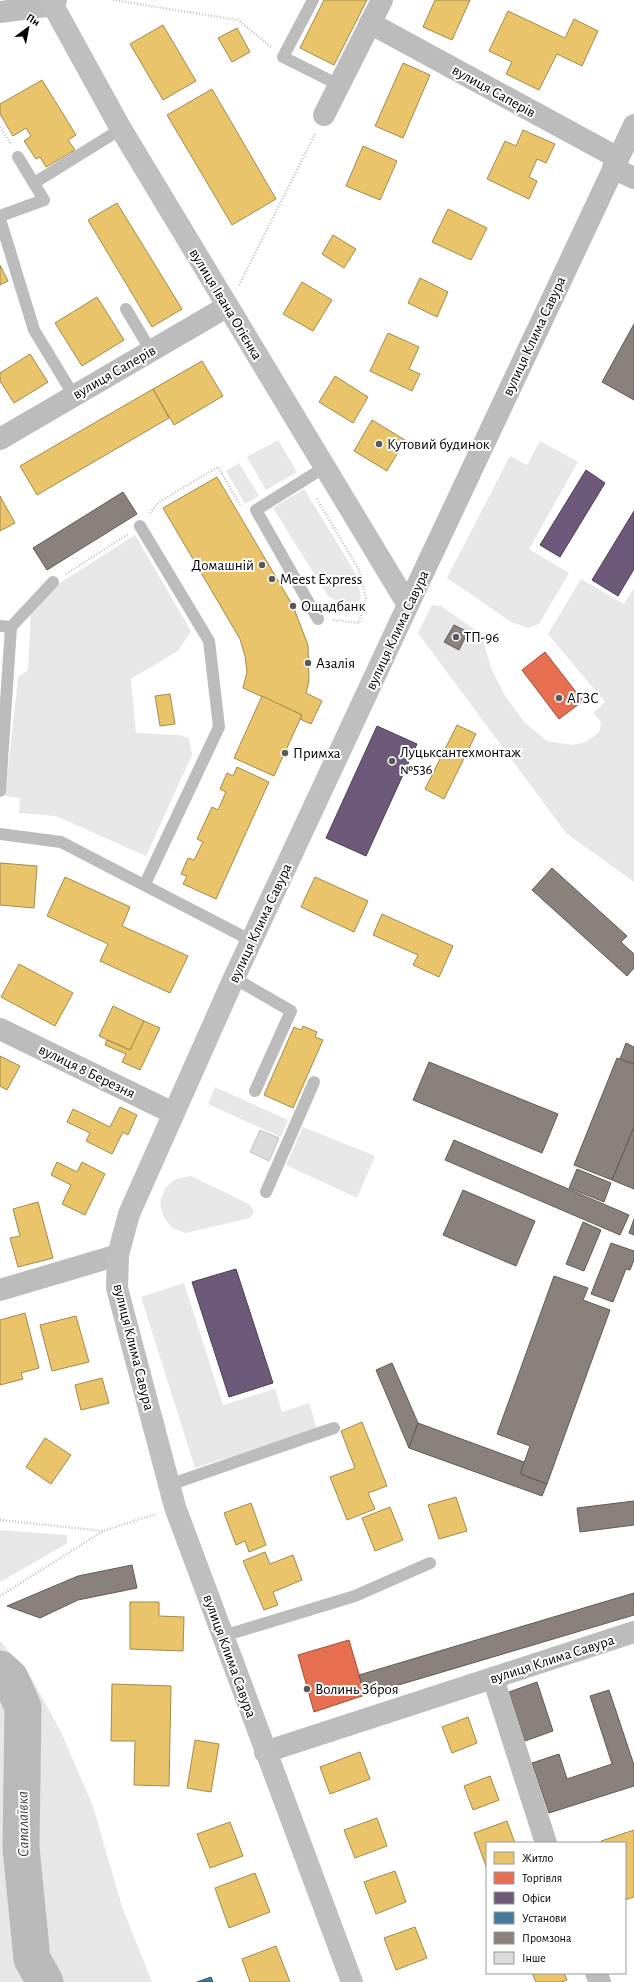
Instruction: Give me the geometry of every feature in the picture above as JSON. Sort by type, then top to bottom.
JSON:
[{"type":"street","points":[[324,115],[382,0]]},
{"type":"street","points":[[0,12],[53,2]]},
{"type":"street","name":"вулиця Івана Огієнка","points":[[53,2],[121,129],[408,604]]},
{"type":"street","name":"вулиця Саперів","points":[[370,23],[616,163],[634,178]]},
{"type":"street","name":"вулиця Клима Савура","points":[[352,1982],[265,1752],[175,1507],[117,1288],[118,1255],[129,1214],[234,978],[408,604],[634,125]]},
{"type":"street","name":"вулиця Саперів","points":[[0,438],[228,306]]},
{"type":"street","name":"вулиця 8 Березня","points":[[0,1029],[173,1113]]},
{"type":"street","points":[[0,1290],[118,1255]]},
{"type":"street","name":"вулиця Клима Савура","points":[[265,1752],[634,1632]]},
{"type":"street","points":[[493,1678],[546,1842]]},
{"type":"lane","points":[[313,0],[283,56],[339,86]]},
{"type":"lane","points":[[34,183],[121,129]]},
{"type":"lane","points":[[18,157],[44,200],[0,217],[34,330],[74,396]]},
{"type":"lane","points":[[126,309],[151,351]]},
{"type":"lane","points":[[318,619],[256,510],[325,467]]},
{"type":"lane","points":[[140,526],[208,641],[219,727],[145,884]]},
{"type":"lane","points":[[0,791],[5,627],[53,582]]},
{"type":"lane","points":[[0,834],[61,842],[252,940]]},
{"type":"lane","points":[[234,978],[291,1011],[255,1092]]},
{"type":"lane","points":[[266,1192],[314,1082]]},
{"type":"lane","points":[[169,1485],[334,1428]]},
{"type":"lane","points":[[223,1636],[355,1596],[430,1563]]},
{"type":"path","points":[[113,0],[238,20],[283,56]]},
{"type":"path","points":[[228,306],[324,115]]},
{"type":"path","points":[[53,582],[140,526],[159,502],[218,467],[241,506],[256,510]]},
{"type":"path","points":[[0,1596],[104,1531],[175,1507]]},
{"type":"path","points":[[0,1520],[104,1531]]},
{"type":"shaded area","points":[[278,440],[297,472],[266,490],[247,457]]},
{"type":"shaded area","points":[[540,441],[578,462],[529,549],[569,573],[539,624],[528,628],[511,622],[447,578],[510,456],[527,465]]},
{"type":"shaded area","points":[[239,463],[259,496],[245,504],[226,471]]},
{"type":"shaded area","points":[[304,489],[356,574],[361,597],[354,612],[328,596],[273,508]]},
{"type":"shaded area","points":[[135,535],[191,631],[178,651],[131,679],[136,733],[179,735],[189,738],[192,755],[146,856],[56,816],[19,813],[20,798],[5,796],[18,677],[28,670],[31,612],[57,585]]},
{"type":"shaded area","points":[[581,579],[624,604],[634,588],[634,882],[566,833],[418,633],[432,605],[441,606],[481,634],[492,670],[505,696],[525,723],[547,741],[572,745],[586,742],[599,732],[601,722],[593,713],[605,702],[548,634]]},
{"type":"shaded area","points":[[215,1087],[288,1120],[281,1137],[208,1104]]},
{"type":"shaded area","points":[[303,1127],[375,1156],[357,1198],[286,1165]]},
{"type":"shaded area","points":[[191,1176],[249,1204],[254,1211],[250,1218],[186,1233],[172,1228],[163,1216],[160,1202],[165,1188],[176,1179]]},
{"type":"shaded area","points":[[184,1283],[223,1405],[275,1389],[282,1412],[309,1403],[317,1429],[195,1468],[141,1297]]},
{"type":"shaded area","points":[[0,1530],[66,1535],[68,1543],[0,1582]]},
{"type":"shaded area","points":[[0,1641],[31,1677],[60,1730],[93,1806],[122,1907],[152,1982],[0,1982]]},
{"type":"building: Житло","points":[[324,0],[367,0],[334,65],[300,48]]},
{"type":"building: Житло","points":[[435,0],[470,0],[452,40],[423,27]]},
{"type":"building: Житло","points":[[508,11],[565,38],[574,19],[598,31],[582,66],[557,54],[539,90],[506,74],[512,62],[489,51]]},
{"type":"building: Житло","points":[[163,25],[196,81],[163,100],[130,44]]},
{"type":"building: Житло","points":[[237,28],[250,52],[232,62],[218,38]]},
{"type":"building: Житло","points":[[403,63],[430,75],[403,138],[375,126]]},
{"type":"building: Житло","points":[[42,80],[76,135],[68,140],[75,150],[46,167],[40,157],[36,159],[24,141],[31,136],[26,128],[13,136],[0,114],[0,104]]},
{"type":"building: Житло","points":[[212,89],[276,199],[232,225],[167,115]]},
{"type":"building: Житло","points":[[523,130],[555,144],[546,163],[537,159],[529,177],[537,181],[529,199],[487,179],[505,141],[516,146]]},
{"type":"building: Житло","points":[[363,146],[397,161],[380,200],[346,186]]},
{"type":"building: Житло","points":[[117,203],[182,309],[152,327],[88,220]]},
{"type":"building: Житло","points":[[448,209],[487,228],[471,260],[432,242]]},
{"type":"building: Житло","points":[[333,235],[356,249],[344,268],[322,254]]},
{"type":"building: Житло","points":[[0,265],[8,281],[0,285]]},
{"type":"building: Житло","points":[[420,278],[448,292],[437,317],[408,303]]},
{"type":"building: Житло","points":[[302,282],[332,300],[313,331],[283,314]]},
{"type":"building: Житло","points":[[97,297],[124,340],[82,366],[55,323]]},
{"type":"building: Житло","points":[[388,333],[419,347],[409,369],[420,374],[412,391],[370,371]]},
{"type":"building: Житло","points":[[30,354],[48,382],[14,403],[0,381],[0,373]]},
{"type":"building: Житло","points":[[202,361],[223,396],[174,425],[153,389]]},
{"type":"building: Житло","points":[[335,376],[368,397],[353,423],[319,402]]},
{"type":"building: Житло","points":[[153,389],[169,418],[37,495],[20,466]]},
{"type":"building: Житло","points":[[372,420],[405,440],[387,471],[354,451]]},
{"type":"building: Житло","points":[[217,477],[293,606],[308,645],[309,681],[306,693],[322,701],[311,724],[300,719],[302,715],[243,688],[247,672],[245,656],[240,639],[163,508]]},
{"type":"building: Житло","points":[[0,496],[15,523],[0,531]]},
{"type":"building: Житло","points":[[170,694],[175,724],[160,726],[155,696]]},
{"type":"building: Житло","points":[[262,696],[302,715],[274,776],[234,758]]},
{"type":"building: Житло","points":[[457,725],[476,734],[444,799],[425,789]]},
{"type":"building: Житло","points":[[237,767],[269,782],[216,899],[183,884],[187,876],[181,874],[188,858],[194,860],[203,842],[197,839],[212,807],[218,810],[226,792],[220,789],[227,773],[233,776]]},
{"type":"building: Житло","points":[[0,863],[37,866],[34,908],[0,905]]},
{"type":"building: Житло","points":[[65,877],[130,907],[122,926],[188,956],[170,993],[100,961],[108,944],[47,916]]},
{"type":"building: Житло","points":[[315,877],[368,901],[354,932],[301,907]]},
{"type":"building: Житло","points":[[382,914],[453,946],[439,977],[413,965],[418,955],[373,935]]},
{"type":"building: Житло","points":[[19,964],[73,993],[55,1026],[1,997]]},
{"type":"building: Житло","points":[[113,1006],[144,1021],[130,1050],[99,1036]]},
{"type":"building: Житло","points":[[144,1021],[160,1028],[140,1070],[122,1062],[126,1054],[105,1045],[107,1040],[130,1050]]},
{"type":"building: Житло","points":[[303,1026],[317,1032],[315,1037],[323,1040],[293,1108],[264,1095],[294,1027],[301,1030]]},
{"type":"building: Житло","points":[[0,1056],[20,1066],[7,1090],[0,1086]]},
{"type":"building: Житло","points":[[120,1107],[137,1115],[128,1135],[123,1132],[112,1154],[86,1141],[90,1133],[67,1122],[73,1109],[110,1127]]},
{"type":"building: Житло","points":[[57,1162],[77,1172],[82,1162],[105,1174],[85,1215],[62,1204],[71,1185],[51,1175]]},
{"type":"building: Житло","points":[[38,1202],[53,1258],[18,1267],[10,1238],[20,1236],[13,1209]]},
{"type":"building: Житло","points":[[25,1313],[39,1368],[21,1373],[23,1379],[0,1385],[0,1320]]},
{"type":"building: Житло","points":[[76,1316],[89,1362],[52,1371],[40,1325]]},
{"type":"building: Житло","points":[[102,1378],[109,1403],[81,1410],[75,1385]]},
{"type":"building: Житло","points":[[362,1422],[387,1486],[368,1493],[375,1509],[347,1520],[330,1477],[355,1468],[341,1431]]},
{"type":"building: Житло","points":[[45,1438],[71,1455],[51,1484],[26,1467]]},
{"type":"building: Житло","points":[[456,1497],[467,1531],[439,1539],[428,1505]]},
{"type":"building: Житло","points":[[251,1503],[266,1545],[249,1552],[245,1541],[236,1545],[224,1513]]},
{"type":"building: Житло","points":[[390,1507],[403,1540],[375,1551],[362,1518]]},
{"type":"building: Житло","points":[[265,1552],[270,1564],[293,1555],[302,1580],[273,1592],[278,1605],[264,1610],[243,1561]]},
{"type":"building: Житло","points":[[130,1602],[159,1602],[159,1616],[184,1617],[183,1651],[130,1649]]},
{"type":"building: Житло","points":[[112,1684],[171,1686],[169,1786],[134,1785],[135,1741],[111,1741]]},
{"type":"building: Житло","points":[[468,1717],[477,1743],[452,1753],[442,1727]]},
{"type":"building: Житло","points":[[195,1740],[219,1744],[211,1792],[187,1788]]},
{"type":"building: Житло","points":[[360,1752],[370,1779],[330,1794],[320,1767]]},
{"type":"building: Житло","points":[[490,1776],[499,1800],[473,1810],[464,1786]]},
{"type":"building: Житло","points":[[377,1818],[387,1846],[355,1858],[344,1830]]},
{"type":"building: Житло","points":[[507,1821],[515,1842],[486,1842],[486,1866],[474,1833]]},
{"type":"building: Житло","points":[[230,1822],[243,1856],[210,1868],[197,1834]]},
{"type":"building: Житло","points":[[634,1830],[634,1897],[626,1900],[626,1842],[601,1841]]},
{"type":"building: Житло","points":[[395,1871],[406,1902],[376,1914],[364,1882]]},
{"type":"building: Житло","points":[[255,1873],[270,1912],[229,1928],[215,1888]]},
{"type":"building: Житло","points":[[415,1927],[427,1958],[396,1970],[384,1938]]},
{"type":"building: Житло","points":[[276,1946],[290,1982],[250,1982],[242,1959]]},
{"type":"building: Житло","points":[[532,1974],[564,1974],[567,1980],[561,1982],[536,1982]]},
{"type":"building: Торгівля","points":[[545,652],[583,701],[559,719],[522,670]]},
{"type":"building: Торгівля","points":[[349,1640],[365,1695],[314,1712],[298,1655]]},
{"type":"building: Офіси","points":[[586,470],[605,483],[560,557],[540,545]]},
{"type":"building: Офіси","points":[[634,511],[634,569],[618,596],[592,580]]},
{"type":"building: Офіси","points":[[377,726],[417,744],[366,856],[326,838]]},
{"type":"building: Офіси","points":[[236,1269],[273,1383],[229,1397],[192,1282]]},
{"type":"building: Установи","points":[[211,1977],[213,1982],[197,1982]]},
{"type":"building: Промзона","points":[[634,324],[634,400],[602,382]]},
{"type":"building: Промзона","points":[[123,492],[137,514],[47,570],[33,548]]},
{"type":"building: Промзона","name":"ТП-96","points":[[454,625],[468,632],[459,650],[444,642]]},
{"type":"building: Промзона","points":[[552,868],[627,936],[621,942],[634,954],[634,968],[627,976],[532,890]]},
{"type":"building: Промзона","points":[[626,1043],[634,1047],[634,1064],[620,1059]]},
{"type":"building: Промзона","points":[[617,1058],[634,1064],[634,1127],[612,1180],[574,1165]]},
{"type":"building: Промзона","points":[[429,1062],[558,1114],[542,1153],[413,1100]]},
{"type":"building: Промзона","points":[[634,1127],[634,1189],[612,1180]]},
{"type":"building: Промзона","points":[[454,1140],[629,1215],[620,1235],[445,1160]]},
{"type":"building: Промзона","points":[[577,1169],[611,1183],[604,1202],[569,1188]]},
{"type":"building: Промзона","points":[[463,1190],[535,1221],[516,1266],[443,1235]]},
{"type":"building: Промзона","points":[[634,1219],[634,1235],[629,1233]]},
{"type":"building: Промзона","points":[[583,1222],[601,1230],[584,1271],[566,1264]]},
{"type":"building: Промзона","points":[[611,1243],[634,1251],[634,1260],[630,1270],[626,1269],[613,1302],[591,1294]]},
{"type":"building: Промзона","points":[[554,1276],[588,1288],[583,1300],[610,1310],[547,1484],[520,1474],[530,1446],[497,1434]]},
{"type":"building: Промзона","points":[[392,1363],[418,1423],[409,1448],[376,1370]]},
{"type":"building: Промзона","points":[[418,1423],[524,1462],[520,1474],[547,1484],[542,1496],[409,1448]]},
{"type":"building: Промзона","points":[[634,1501],[634,1525],[580,1532],[577,1508]]},
{"type":"building: Промзона","points":[[132,1565],[137,1588],[78,1600],[40,1618],[7,1606],[78,1576]]},
{"type":"building: Промзона","points":[[634,1593],[634,1615],[365,1695],[359,1675]]},
{"type":"building: Промзона","points":[[537,1682],[553,1731],[525,1741],[509,1692]]},
{"type":"building: Промзона","points":[[609,1690],[634,1765],[634,1786],[549,1813],[532,1763],[559,1754],[567,1779],[612,1764],[590,1696]]},
{"type":"building: Інше","points":[[260,1130],[279,1138],[269,1161],[250,1152]]},
{"type":"waterway","name":"Сапалаївка","points":[[0,1669],[10,1678],[23,1707],[21,1848],[32,1959],[45,1982]]},
{"type":"place","name":"Кутовий будинок","points":[[379,444]]},
{"type":"place","name":"Домашній","points":[[262,565]]},
{"type":"place","name":"Meest Express","points":[[272,579]]},
{"type":"place","name":"Ощадбанк","points":[[293,606]]},
{"type":"place","name":"ТП-96","points":[[456,637]]},
{"type":"place","name":"Азалія","points":[[308,663]]},
{"type":"place","name":"АГЗС","points":[[559,698]]},
{"type":"place","name":"Примха","points":[[285,753]]},
{"type":"place","name":"Луцьксантехмонтаж №536","points":[[392,761]]},
{"type":"place","name":"Волинь Зброя","points":[[307,1689]]}]
